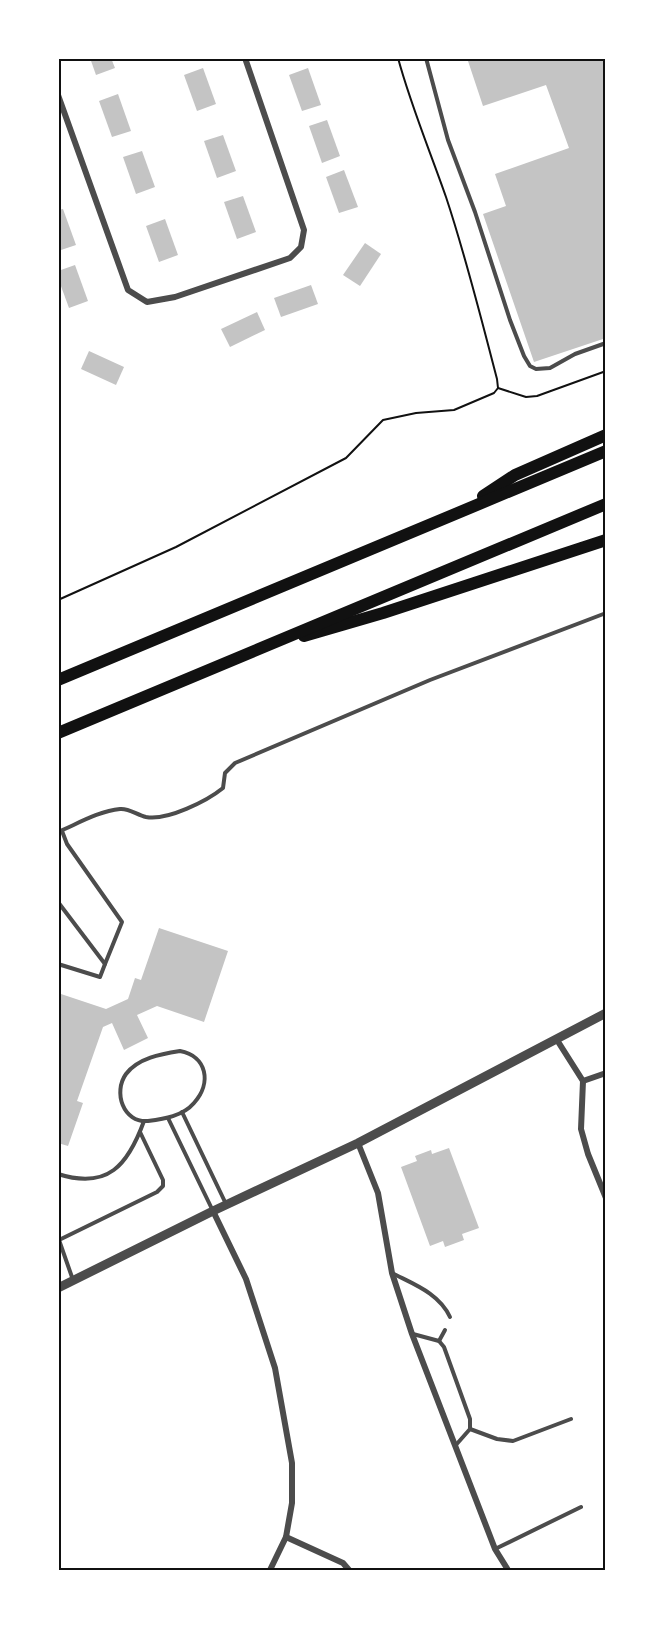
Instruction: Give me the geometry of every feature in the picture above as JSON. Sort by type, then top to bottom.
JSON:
[{"type":"highway","points":[[454,514],[515,475],[606,435]]},
{"type":"highway","points":[[58,680],[606,451]]},
{"type":"highway","points":[[58,733],[606,504]]},
{"type":"highway","points":[[257,649],[383,613],[606,540]]},
{"type":"street","points":[[58,95],[128,290],[147,302],[175,297],[290,258],[301,247],[304,230],[245,58]]},
{"type":"street","points":[[58,1288],[213,1211],[358,1143],[606,1013]]},
{"type":"street","points":[[557,1040],[583,1081],[581,1129],[588,1154],[606,1198]]},
{"type":"street","points":[[583,1081],[606,1073]]},
{"type":"street","points":[[358,1143],[378,1193],[392,1273],[412,1334],[495,1549],[508,1570]]},
{"type":"street","points":[[213,1211],[246,1279],[275,1368],[292,1463],[292,1503],[286,1537],[270,1570]]},
{"type":"street","points":[[286,1537],[343,1563],[349,1570]]},
{"type":"lane","points":[[426,58],[448,140],[475,212],[510,320],[530,366],[536,369],[550,368],[575,354],[606,343]]},
{"type":"lane","points":[[58,964],[100,977],[122,922],[60,831],[123,808],[148,818],[170,815],[214,795],[223,788],[225,773],[235,763],[420,685],[606,613]]},
{"type":"lane","points":[[58,902],[105,964]]},
{"type":"lane","points":[[180,1051],[195,1055],[201,1063],[205,1082],[194,1104],[182,1112],[168,1118],[144,1121],[133,1117],[121,1102],[120,1084],[135,1066],[159,1054],[180,1051]]},
{"type":"lane","points":[[182,1112],[226,1205]]},
{"type":"lane","points":[[168,1118],[213,1211]]},
{"type":"lane","points":[[58,1173],[75,1179],[87,1179],[100,1177],[113,1171],[126,1159],[136,1143],[144,1121]]},
{"type":"lane","points":[[73,1280],[59,1239],[157,1192],[164,1186],[164,1180],[140,1132]]},
{"type":"lane","points":[[392,1273],[426,1290],[447,1310],[450,1317]]},
{"type":"lane","points":[[439,1341],[445,1330]]},
{"type":"lane","points":[[412,1334],[439,1341],[444,1347],[470,1419],[470,1429],[455,1446]]},
{"type":"lane","points":[[470,1429],[497,1439],[513,1441],[571,1419]]},
{"type":"lane","points":[[495,1549],[581,1507]]},
{"type":"path","points":[[58,600],[176,547],[346,458],[383,420],[416,413],[454,410],[494,393],[498,388],[477,298],[446,198],[407,92],[398,58]]},
{"type":"path","points":[[498,388],[526,397],[537,396],[606,371]]},
{"type":"building","points":[[90,58],[111,58],[115,68],[96,75]]},
{"type":"building","points":[[467,58],[605,58],[606,338],[534,362],[483,214],[506,206],[495,174],[569,148],[546,85],[483,106]]},
{"type":"building","points":[[203,68],[216,104],[197,111],[184,75]]},
{"type":"building","points":[[308,68],[321,105],[302,111],[289,75]]},
{"type":"building","points":[[118,94],[131,131],[112,137],[99,101]]},
{"type":"building","points":[[327,120],[340,156],[322,163],[309,126]]},
{"type":"building","points":[[223,135],[236,171],[217,178],[204,141]]},
{"type":"building","points":[[142,151],[155,187],[136,194],[123,157]]},
{"type":"building","points":[[344,170],[358,207],[339,213],[326,177]]},
{"type":"building","points":[[243,196],[256,232],[237,239],[224,202]]},
{"type":"building","points":[[63,209],[76,245],[58,251],[58,210]]},
{"type":"building","points":[[165,219],[178,255],[159,262],[146,226]]},
{"type":"building","points":[[365,243],[381,254],[360,286],[343,275]]},
{"type":"building","points":[[75,265],[88,301],[69,308],[58,278],[58,271]]},
{"type":"building","points":[[311,285],[318,304],[281,317],[274,298]]},
{"type":"building","points":[[257,312],[265,330],[230,347],[221,329]]},
{"type":"building","points":[[89,351],[124,367],[116,385],[81,369]]},
{"type":"building","points":[[159,928],[228,951],[204,1022],[157,1006],[137,1015],[148,1038],[124,1050],[112,1023],[103,1027],[77,1101],[83,1103],[68,1146],[58,1143],[58,993],[106,1009],[128,999],[135,978],[141,980]]},
{"type":"building","points":[[449,1148],[479,1228],[462,1234],[464,1240],[445,1247],[443,1241],[430,1246],[401,1167],[417,1161],[415,1156],[431,1150],[432,1154]]}]
